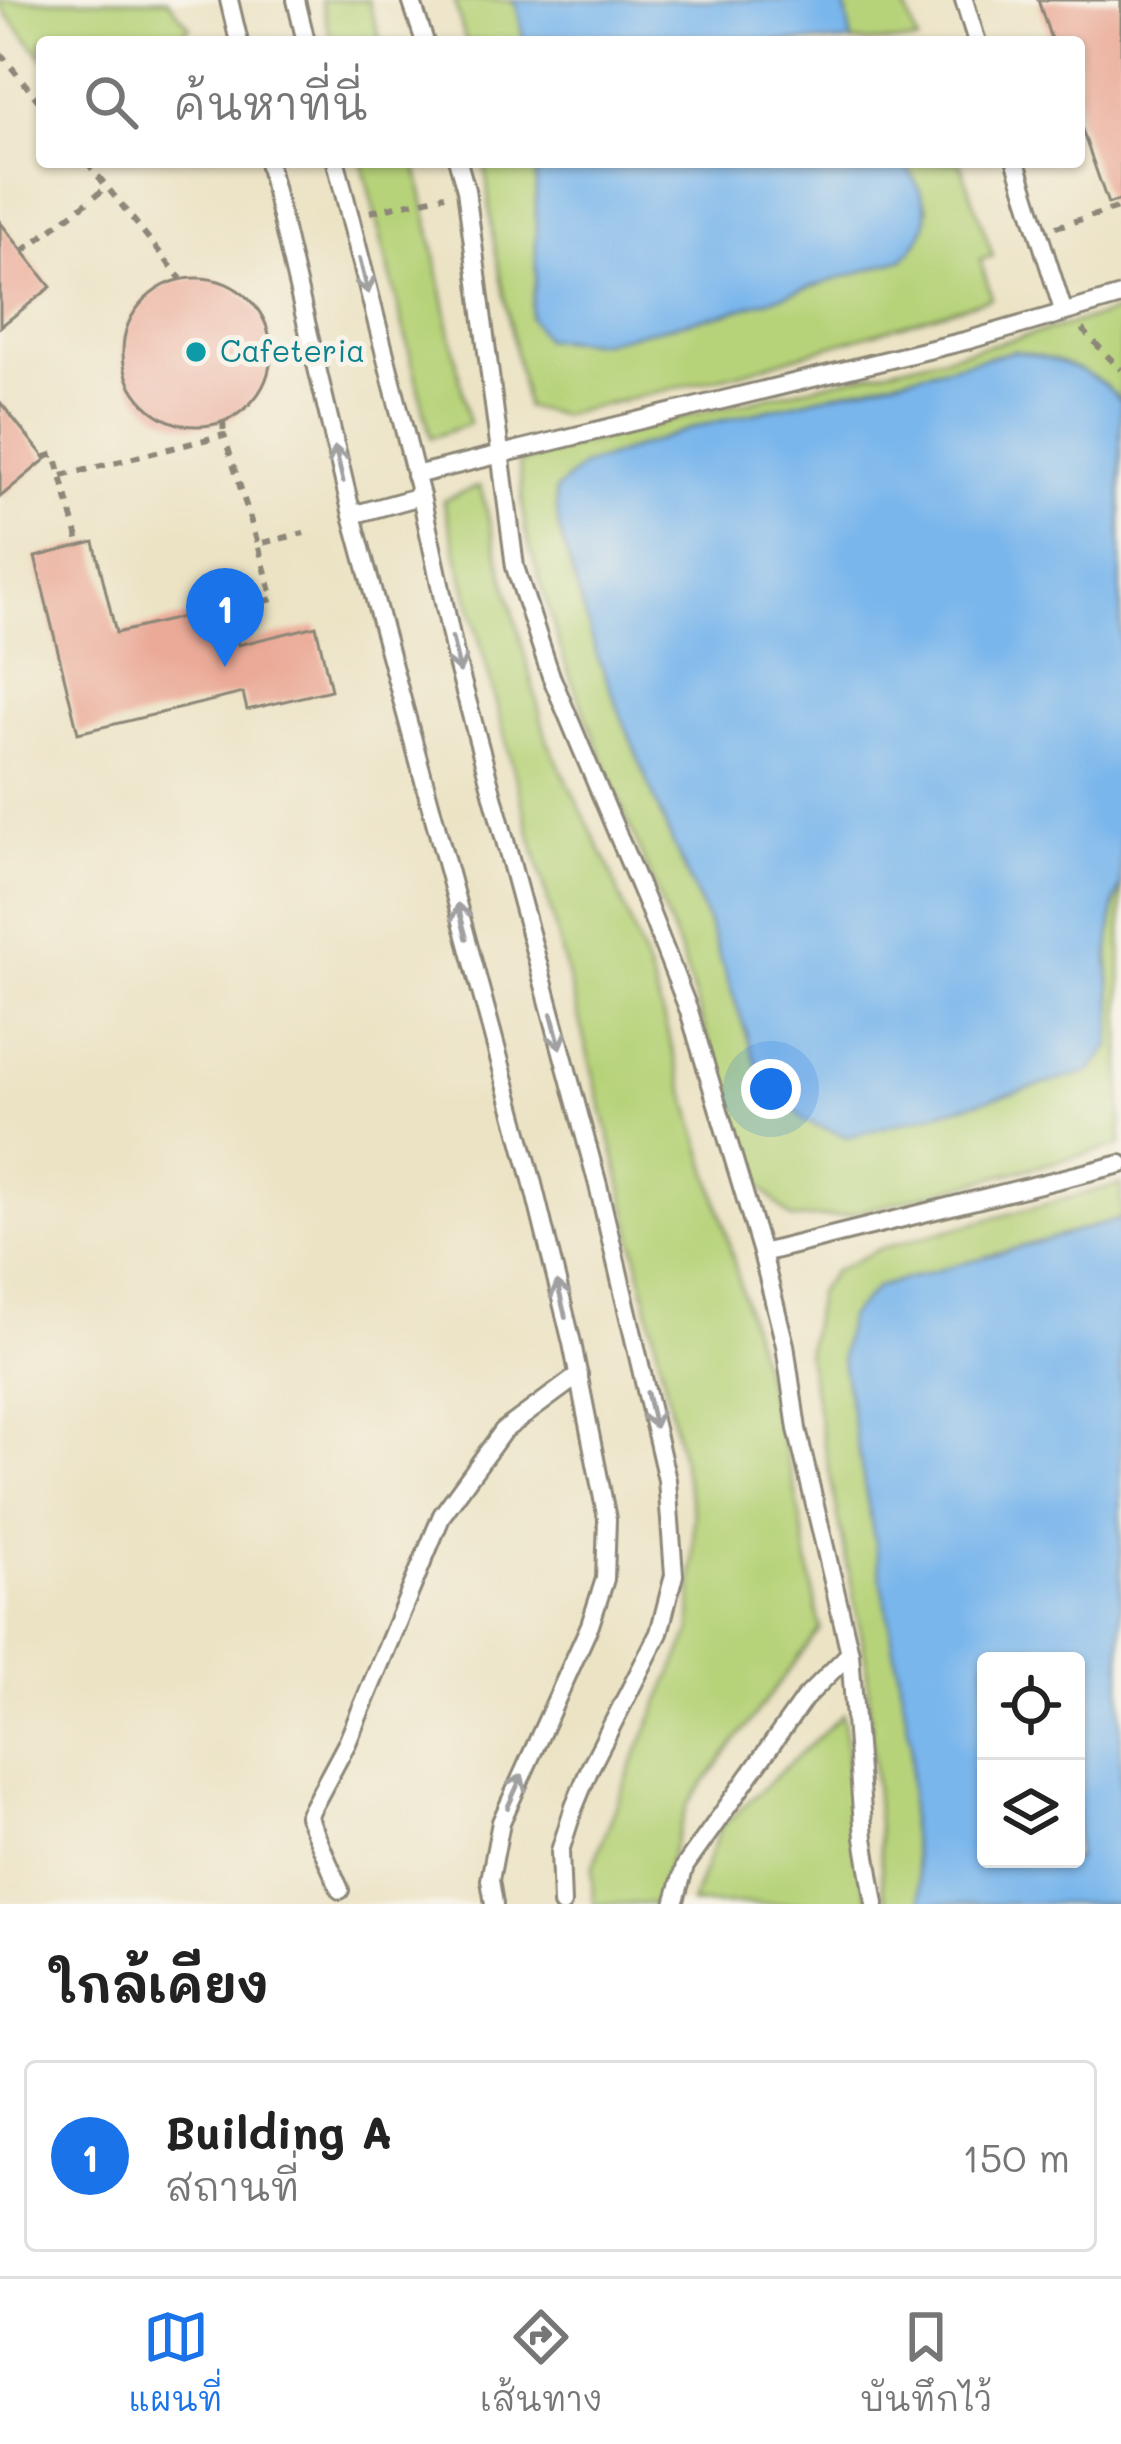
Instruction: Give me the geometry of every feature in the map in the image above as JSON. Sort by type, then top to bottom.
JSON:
[{"type":"lane","points":[[230,0],[238,36]]},
{"type":"lane","points":[[296,0],[305,36]]},
{"type":"lane","points":[[411,0],[423,36]]},
{"type":"lane","points":[[964,0],[975,36]]},
{"type":"lane","points":[[269,168],[352,515],[526,1157],[607,1519],[605,1579],[590,1625],[501,1822],[490,1880],[494,1904]]},
{"type":"lane","points":[[338,168],[421,496],[456,659],[598,1185],[667,1480],[674,1575],[659,1633],[574,1807],[560,1851],[562,1904]]},
{"type":"lane","points":[[460,168],[514,567],[551,676],[689,1011],[785,1345],[797,1429],[850,1653],[863,1838],[875,1904]]},
{"type":"lane","points":[[1018,168],[1064,310]]},
{"type":"lane","points":[[415,475],[969,340],[1121,296]]},
{"type":"lane","points":[[352,515],[421,496]]},
{"type":"lane","points":[[762,1253],[1121,1164]]},
{"type":"lane","points":[[340,1890],[308,1816],[347,1743],[442,1515],[503,1432],[578,1375]]},
{"type":"lane","points":[[674,1904],[685,1867],[804,1699],[850,1653]]},
{"type":"path","points":[[0,53],[36,98]]},
{"type":"path","points":[[92,168],[181,279]]},
{"type":"path","points":[[23,250],[107,187]]},
{"type":"path","points":[[350,217],[466,190]]},
{"type":"path","points":[[1039,233],[1121,207]]},
{"type":"path","points":[[1064,310],[1121,370]]},
{"type":"path","points":[[223,422],[273,598],[230,610]]},
{"type":"path","points":[[62,476],[224,435]]},
{"type":"path","points":[[45,457],[56,454],[80,546]]},
{"type":"path","points":[[258,544],[304,533]]},
{"type":"green space","points":[[0,0],[168,0],[190,27],[179,36],[36,36],[36,50]]},
{"type":"green space","points":[[321,0],[368,0],[379,36],[330,36]]},
{"type":"green space","points":[[454,0],[512,0],[517,7],[523,36],[464,36]]},
{"type":"green space","points":[[844,0],[903,0],[916,36],[851,36]]},
{"type":"green space","points":[[364,168],[417,168],[469,424],[431,438]]},
{"type":"green space","points":[[486,168],[536,168],[536,277],[530,318],[544,339],[602,342],[726,313],[903,259],[928,209],[908,168],[962,168],[993,256],[980,260],[992,298],[743,372],[561,415],[526,407],[492,232]]},
{"type":"green space","points":[[1121,310],[1121,401],[1099,381],[1072,367],[1014,351],[699,426],[582,466],[555,491],[559,529],[597,655],[707,920],[759,1070],[805,1121],[1113,1011],[1110,947],[1121,884],[1121,1145],[842,1216],[792,1219],[761,1187],[681,954],[566,666],[525,531],[519,463],[669,421]]},
{"type":"green space","points":[[480,486],[547,740],[607,863],[653,983],[796,1493],[820,1629],[688,1804],[655,1904],[593,1904],[592,1868],[691,1631],[694,1516],[617,1165],[443,500]]},
{"type":"green space","points":[[1121,1184],[1121,1219],[877,1287],[911,1743],[910,1829],[922,1904],[888,1904],[883,1889],[866,1660],[807,1356],[817,1293],[833,1272],[879,1249]]},
{"type":"green space","points":[[843,1714],[858,1864],[870,1904],[691,1904],[720,1828]]},
{"type":"water","points":[[512,0],[844,0],[851,36],[523,36]]},
{"type":"water","points":[[536,168],[908,168],[926,212],[922,234],[903,259],[726,313],[601,342],[544,339],[530,318],[536,277]]},
{"type":"water","points":[[1014,351],[1072,367],[1099,381],[1121,401],[1121,884],[1114,904],[1108,963],[1113,1011],[1110,1047],[1090,1072],[848,1137],[805,1121],[759,1070],[707,920],[597,655],[559,529],[555,491],[582,466],[699,426]]},
{"type":"water","points":[[1121,1219],[1121,1904],[922,1904],[910,1829],[911,1743],[841,1356],[848,1317],[877,1287]]},
{"type":"building","points":[[1038,0],[1121,0],[1121,200],[1108,204],[1085,138],[1085,36],[1050,36]]},
{"type":"building","points":[[0,222],[51,287],[0,327]]},
{"type":"building","name":"Cafeteria","points":[[197,278],[225,284],[249,300],[265,324],[271,352],[265,380],[249,404],[225,420],[197,426],[169,420],[145,404],[129,380],[123,352],[129,324],[145,300],[169,284]]},
{"type":"building","points":[[0,402],[46,459],[0,497]]},
{"type":"building","points":[[94,542],[116,633],[229,606],[238,645],[316,626],[331,690],[247,710],[243,693],[78,733],[35,557]]},
{"type":"place","name":"Cafeteria","points":[[196,352]]},
{"type":"place","name":"Building A","points":[[225,667]]}]
